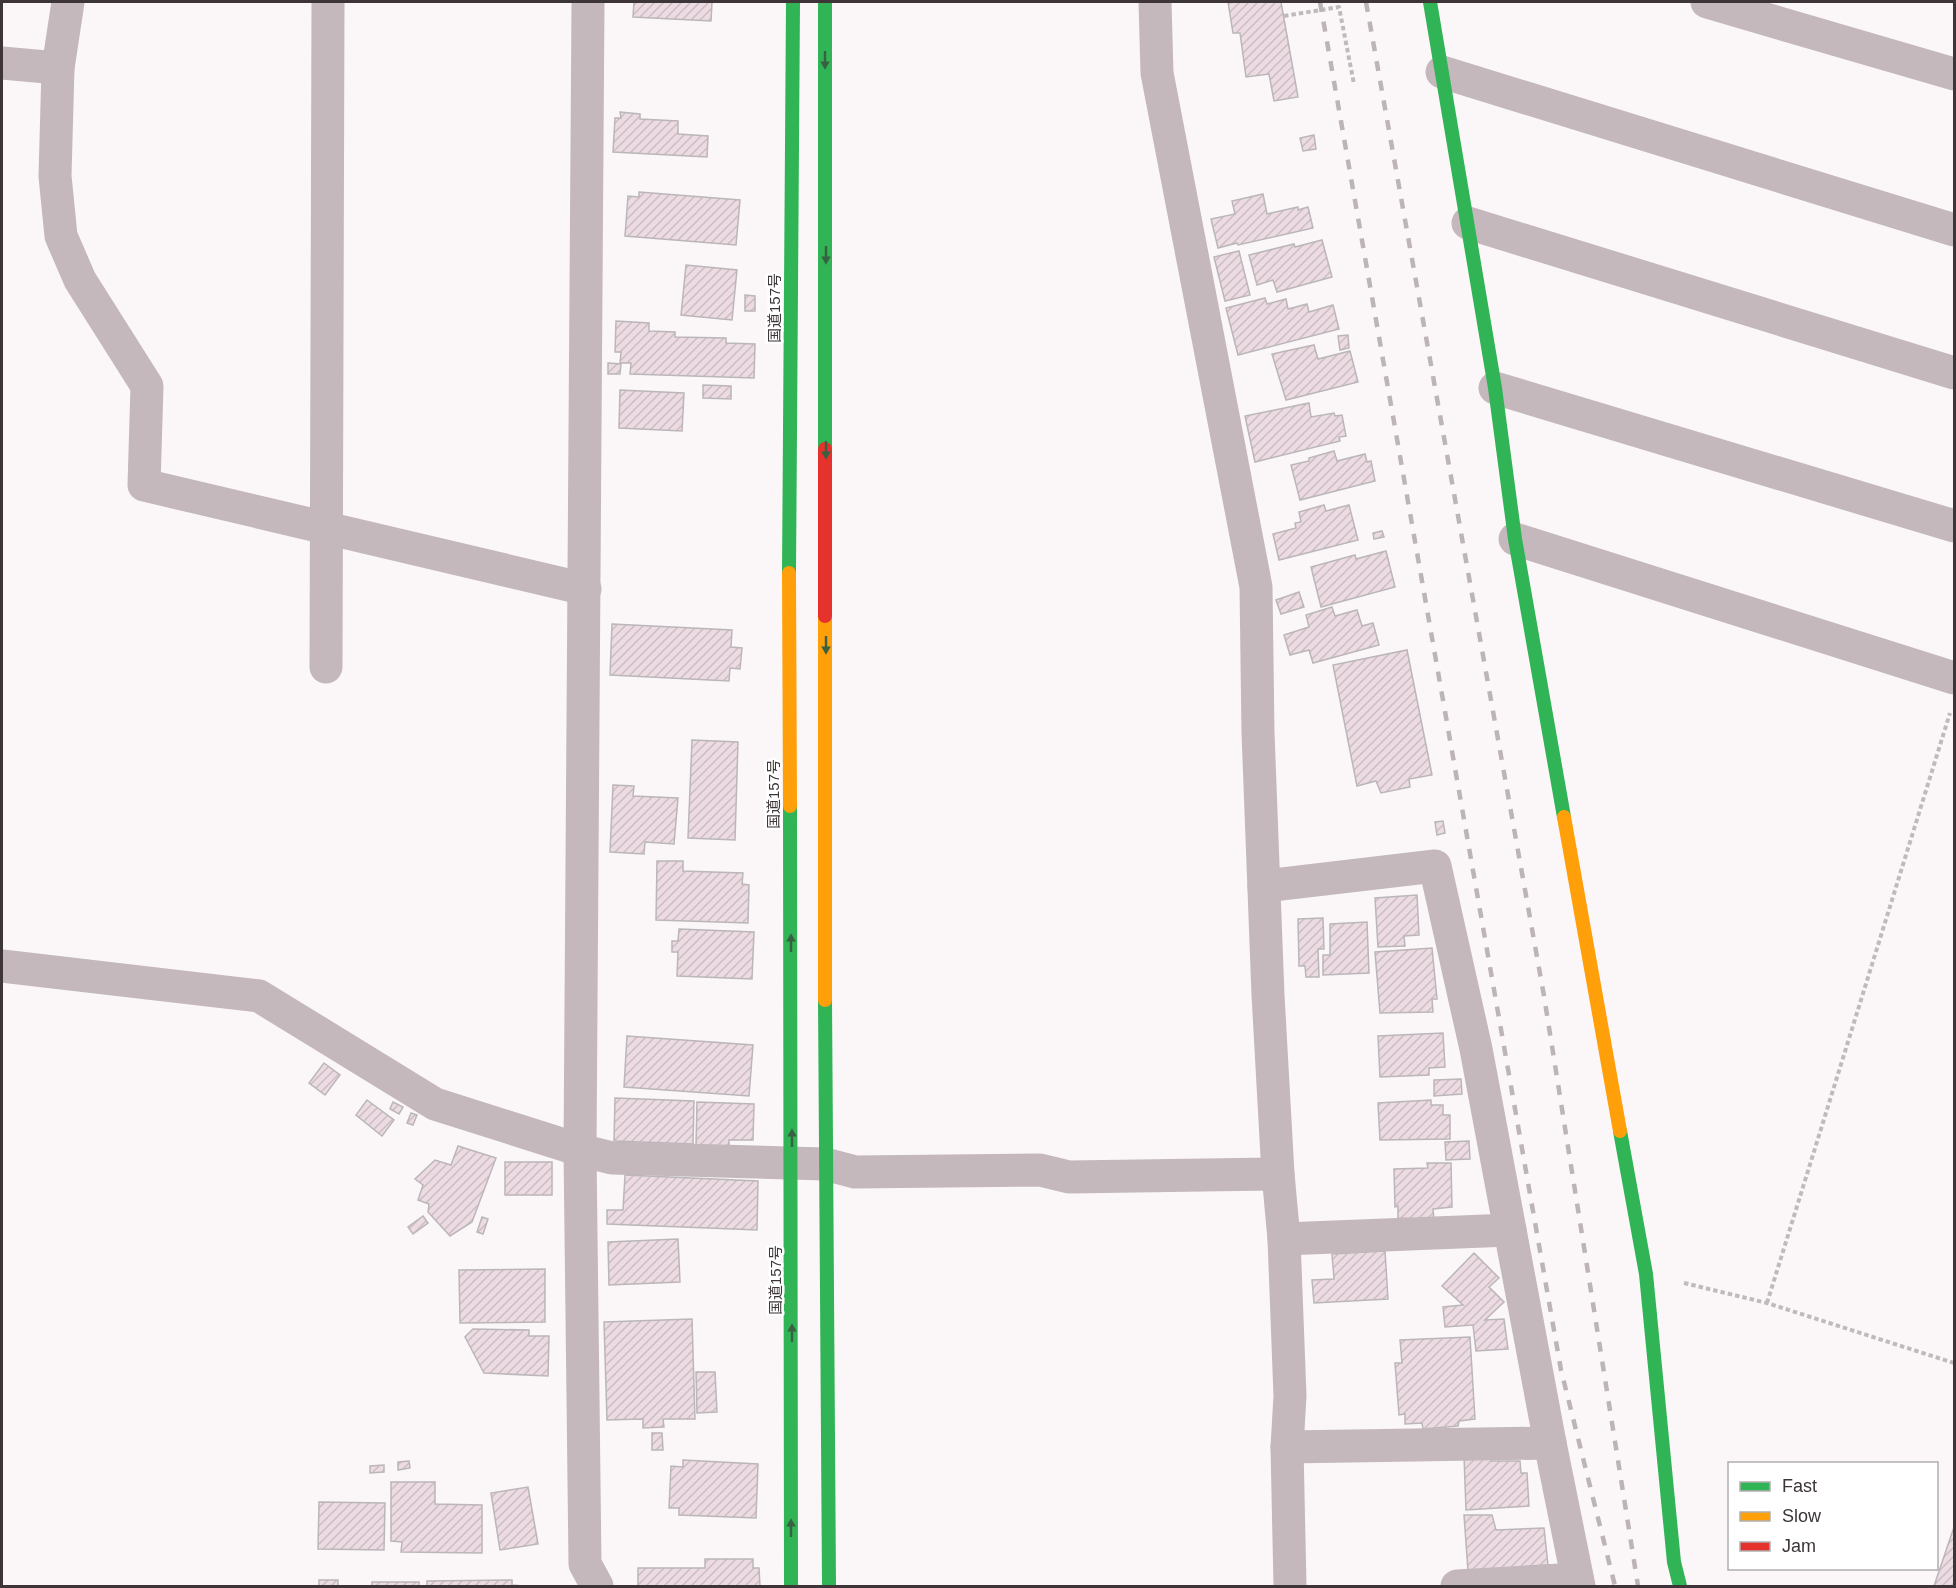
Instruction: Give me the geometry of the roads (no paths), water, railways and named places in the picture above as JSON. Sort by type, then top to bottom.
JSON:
[{"type":"main road","name":"国道157号","points":[[791,1587],[792,1162],[789,570],[793,2]]},
{"type":"main road","points":[[825,2],[825,1164],[829,1587]]},
{"type":"main road","points":[[1430,2],[1495,388],[1515,539],[1646,1274],[1674,1563],[1680,1587]]},
{"type":"street","points":[[68,2],[58,68],[56,176],[61,236],[80,280],[147,386],[144,485],[585,589]]},
{"type":"street","points":[[326,667],[328,2]]},
{"type":"street","points":[[588,2],[580,1150],[585,1564],[597,1587]]},
{"type":"street","points":[[1155,2],[1157,73],[1256,587],[1258,733],[1264,886],[1278,1174],[1284,1239],[1290,1396],[1287,1447],[1290,1587]]},
{"type":"street","points":[[1707,2],[1954,74]]},
{"type":"street","points":[[2,63],[58,68]]},
{"type":"street","points":[[1442,72],[1954,230]]},
{"type":"street","points":[[1468,223],[1954,373]]},
{"type":"street","points":[[1495,388],[1954,526]]},
{"type":"street","points":[[1515,539],[1953,693]]},
{"type":"street","points":[[1264,886],[1435,866],[1476,1049],[1578,1583],[1457,1587]]},
{"type":"street","points":[[2,966],[259,996],[435,1104],[612,1158],[792,1162],[825,1164],[855,1172],[1040,1170],[1070,1177],[1278,1174]]},
{"type":"street","points":[[1284,1239],[1510,1230]]},
{"type":"street","points":[[1287,1447],[1550,1443]]},
{"type":"railway","points":[[1320,2],[1561,1370],[1615,1586]]},
{"type":"railway","points":[[1366,2],[1544,996],[1638,1586]]}]
